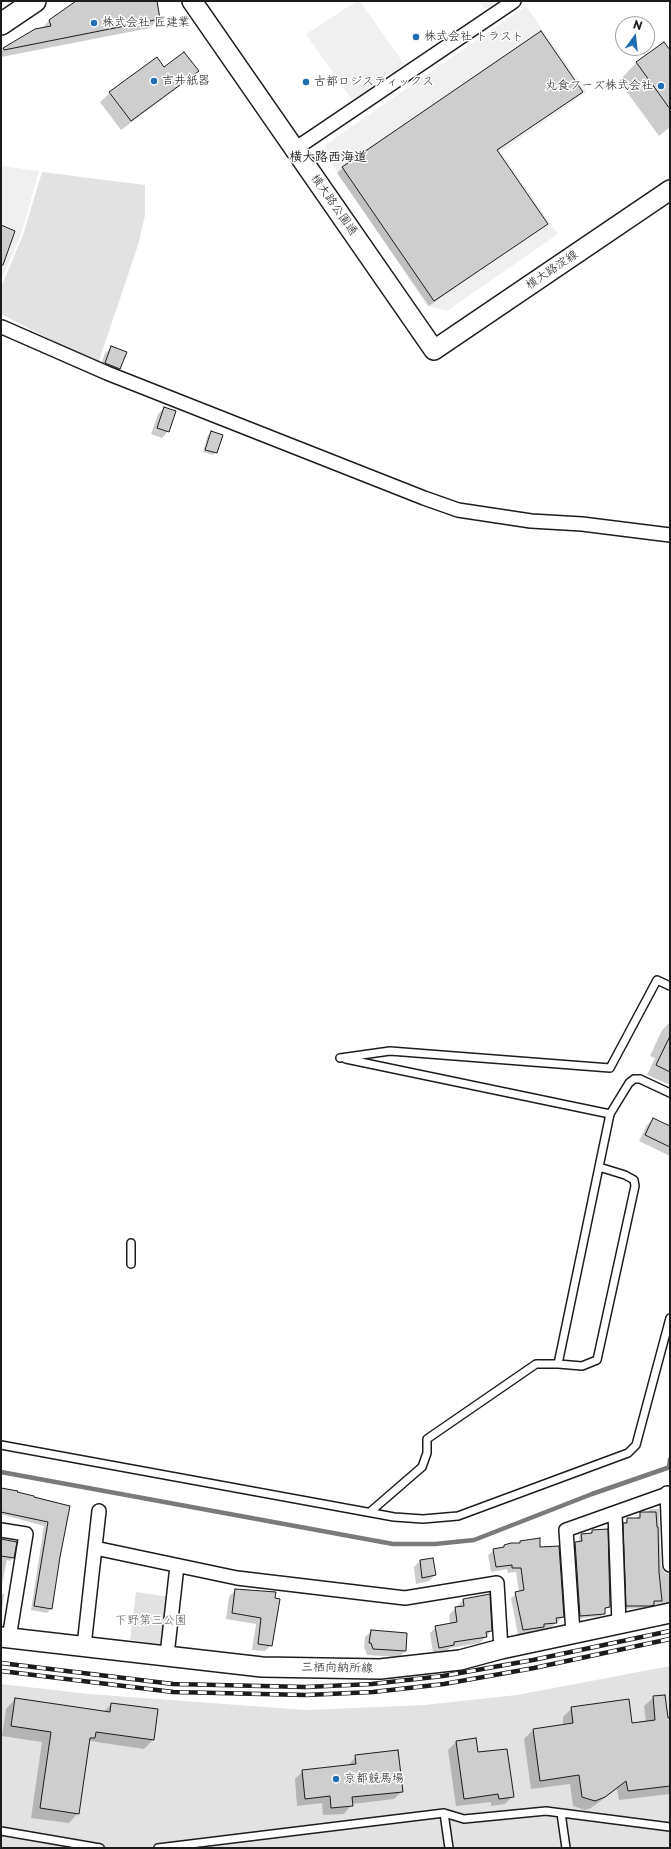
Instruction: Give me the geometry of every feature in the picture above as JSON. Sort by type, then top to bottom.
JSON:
[{"type":"main road","points":[[1,24],[36,1]]},
{"type":"street","name":"横大路公園通","points":[[192,1],[434,350]]},
{"type":"street","points":[[295,149],[514,1]]},
{"type":"street","name":"横大路淀線","points":[[434,350],[670,190]]},
{"type":"street","points":[[2,326],[107,373],[402,490],[458,510],[531,520],[582,524],[670,535]]},
{"type":"street","points":[[573,1633],[566,1530],[668,1493],[670,1565]]},
{"type":"street","points":[[84,1646],[99,1511]]},
{"type":"street","points":[[615,1513],[620,1624]]},
{"type":"street","points":[[1,1530],[26,1534],[5,1638]]},
{"type":"street","points":[[95,1548],[237,1578],[405,1598],[497,1583],[501,1649]]},
{"type":"street","points":[[167,1655],[177,1566]]},
{"type":"street","name":"三栖向納所線","points":[[5,1638],[167,1655],[262,1667],[380,1669],[460,1660],[501,1649],[670,1613]]},
{"type":"lane","points":[[610,1114],[340,1058],[390,1051],[610,1068],[657,980],[670,986]]},
{"type":"lane","points":[[558,1364],[610,1114],[629,1083],[634,1079],[640,1079],[670,1092]]},
{"type":"lane","points":[[370,1512],[422,1467],[427,1453],[427,1438],[536,1364],[582,1366],[597,1360],[635,1186],[634,1180],[625,1174],[599,1168]]},
{"type":"lane","points":[[131,1243],[131,1264]]},
{"type":"lane","points":[[1,1446],[394,1517],[423,1519],[458,1516],[628,1453],[636,1445],[670,1318]]},
{"type":"lane","points":[[158,1848],[444,1813],[464,1819],[546,1811],[670,1828]]},
{"type":"lane","points":[[444,1813],[448,1848]]},
{"type":"lane","points":[[561,1813],[566,1848]]},
{"type":"lane","points":[[1,1832],[100,1848]]},
{"type":"shaded area","points":[[357,1],[360,1],[404,64],[352,100],[306,34]]},
{"type":"shaded area","points":[[479,1],[497,1],[485,9]]},
{"type":"shaded area","points":[[526,6],[587,92],[501,152],[558,234],[447,311],[427,306],[325,154],[325,145]]},
{"type":"shaded area","points":[[1,166],[39,171],[21,235],[1,281]]},
{"type":"green space","points":[[42,172],[145,185],[145,215],[139,242],[98,364],[1,314],[1,287],[23,235]]},
{"type":"green space","name":"下野第三公園","points":[[136,1592],[171,1597],[166,1645],[130,1640]]},
{"type":"green space","name":"京都競馬場","points":[[670,1666],[670,1848],[1,1848],[1,1684],[89,1694],[306,1710],[424,1705],[517,1695]]},
{"type":"building","name":"株式会社 匠建業","points":[[76,1],[157,1],[160,19],[4,50],[3,48],[35,29],[51,26],[49,20]]},
{"type":"building","points":[[541,31],[583,92],[497,150],[548,224],[434,301],[342,167]]},
{"type":"building","name":"丸食フーズ株式会社","points":[[664,42],[670,50],[670,109],[636,62],[644,56],[655,56],[655,48]]},
{"type":"building","name":"吉井紙器","points":[[184,52],[199,71],[131,121],[109,92],[157,57],[164,67]]},
{"type":"building","points":[[1,225],[15,231],[3,265],[1,265]]},
{"type":"building","points":[[111,346],[127,352],[120,369],[105,363]]},
{"type":"building","points":[[164,407],[176,411],[169,432],[157,428]]},
{"type":"building","points":[[211,431],[223,435],[217,453],[205,450]]},
{"type":"building","points":[[670,1036],[670,1072],[656,1065]]},
{"type":"building","points":[[653,1118],[670,1126],[670,1147],[645,1135]]},
{"type":"building","points":[[1,1488],[18,1491],[17,1492],[70,1506],[52,1609],[34,1606],[48,1522],[1,1512]]},
{"type":"building","points":[[640,1512],[656,1512],[662,1601],[654,1601],[654,1605],[650,1606],[626,1606],[623,1523],[627,1523],[627,1518],[640,1518]]},
{"type":"building","points":[[608,1529],[610,1607],[605,1608],[605,1614],[580,1616],[575,1542],[582,1541],[581,1534],[592,1533],[592,1530]]},
{"type":"building","points":[[540,1538],[540,1547],[559,1546],[564,1617],[556,1618],[557,1623],[544,1624],[544,1627],[523,1630],[515,1592],[524,1590],[521,1568],[512,1568],[512,1565],[496,1567],[493,1549],[504,1547],[504,1545],[511,1543],[520,1543],[520,1541]]},
{"type":"building","points":[[1,1539],[17,1542],[14,1558],[1,1556]]},
{"type":"building","points":[[433,1558],[436,1575],[422,1578],[420,1560]]},
{"type":"building","points":[[235,1589],[276,1592],[275,1598],[280,1599],[272,1646],[258,1644],[261,1618],[232,1613]]},
{"type":"building","points":[[490,1594],[492,1631],[486,1632],[487,1637],[454,1642],[454,1645],[439,1648],[435,1626],[457,1622],[455,1607],[464,1606],[463,1599]]},
{"type":"building","points":[[371,1630],[407,1633],[406,1651],[373,1649],[371,1643],[369,1643]]},
{"type":"building","points":[[665,1695],[668,1718],[670,1717],[670,1786],[628,1791],[626,1781],[605,1797],[595,1801],[582,1797],[579,1775],[540,1781],[533,1729],[573,1723],[571,1707],[629,1699],[632,1723],[655,1720],[653,1696]]},
{"type":"building","points":[[15,1698],[110,1712],[111,1703],[158,1709],[154,1740],[96,1732],[95,1738],[90,1738],[79,1814],[40,1808],[51,1732],[11,1726]]},
{"type":"building","points":[[476,1738],[478,1752],[507,1749],[514,1797],[499,1799],[498,1794],[464,1799],[456,1741]]},
{"type":"building","points":[[398,1750],[403,1792],[352,1797],[353,1806],[331,1808],[330,1796],[305,1799],[302,1770],[356,1764],[355,1755]]},
{"type":"waterway","points":[[669,1467],[670,1459]]},
{"type":"waterway","points":[[1,1472],[393,1544],[435,1544],[474,1540],[592,1494],[670,1467]]},
{"type":"railway","points":[[1,1663],[173,1684],[306,1687],[372,1684],[443,1676],[533,1660],[670,1631]]},
{"type":"railway","points":[[1,1671],[173,1692],[306,1695],[373,1692],[444,1684],[534,1668],[670,1639]]},
{"type":"place","name":"株式会社 匠建業","points":[[94,23]]},
{"type":"place","name":"株式会社 トラスト","points":[[416,37]]},
{"type":"place","name":"吉井紙器","points":[[154,81]]},
{"type":"place","name":"古都ロジスティックス","points":[[306,82]]},
{"type":"place","name":"丸食フーズ株式会社","points":[[661,86]]},
{"type":"place","name":"京都競馬場","points":[[336,1779]]},
{"type":"district","name":"横大路西海道","points":[[328,157]]}]
